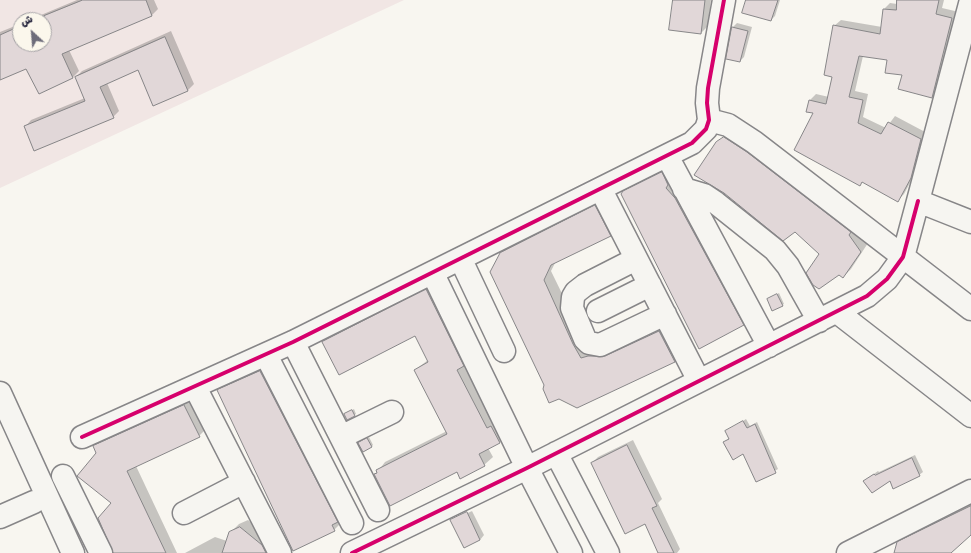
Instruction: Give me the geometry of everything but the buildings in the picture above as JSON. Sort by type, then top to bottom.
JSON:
[{"type":"street","points":[[82,437],[293,342],[600,190],[667,156],[700,137],[706,129],[709,120],[707,103],[708,88],[724,0]]},
{"type":"street","points":[[352,553],[527,468],[700,381],[828,316],[877,288],[887,279],[903,257],[971,0]]},
{"type":"street","points":[[709,120],[728,125],[754,142],[971,310]]},
{"type":"street","points":[[667,156],[769,346]]},
{"type":"street","points":[[684,189],[709,199],[775,250],[828,316],[971,416]]},
{"type":"street","points":[[600,190],[700,381]]},
{"type":"street","points":[[918,201],[971,222]]},
{"type":"street","points":[[636,259],[585,285],[573,296],[572,308],[585,339],[589,343],[600,345],[665,314]]},
{"type":"street","points":[[461,260],[504,352]]},
{"type":"street","points":[[433,274],[527,468],[571,553]]},
{"type":"street","points":[[598,311],[650,285]]},
{"type":"street","points":[[293,342],[378,510]]},
{"type":"street","points":[[266,355],[352,523]]},
{"type":"street","points":[[195,387],[280,553]]},
{"type":"street","points":[[0,394],[73,553]]},
{"type":"street","points":[[341,437],[392,412]]},
{"type":"street","points":[[0,428],[57,553]]},
{"type":"street","points":[[556,453],[608,553]]},
{"type":"street","points":[[63,476],[101,553]]},
{"type":"street","points":[[184,513],[244,482]]},
{"type":"street","points":[[848,553],[874,547],[971,491]]},
{"type":"street","points":[[0,517],[34,502]]},
{"type":"shaded area","points":[[0,0],[404,0],[0,188]]},
{"type":"cycle path","points":[[82,437],[293,342],[692,143],[706,129],[709,120],[707,103],[708,88],[724,0]]},
{"type":"cycle path","points":[[352,553],[527,468],[867,296],[887,279],[903,257],[918,201]]}]
